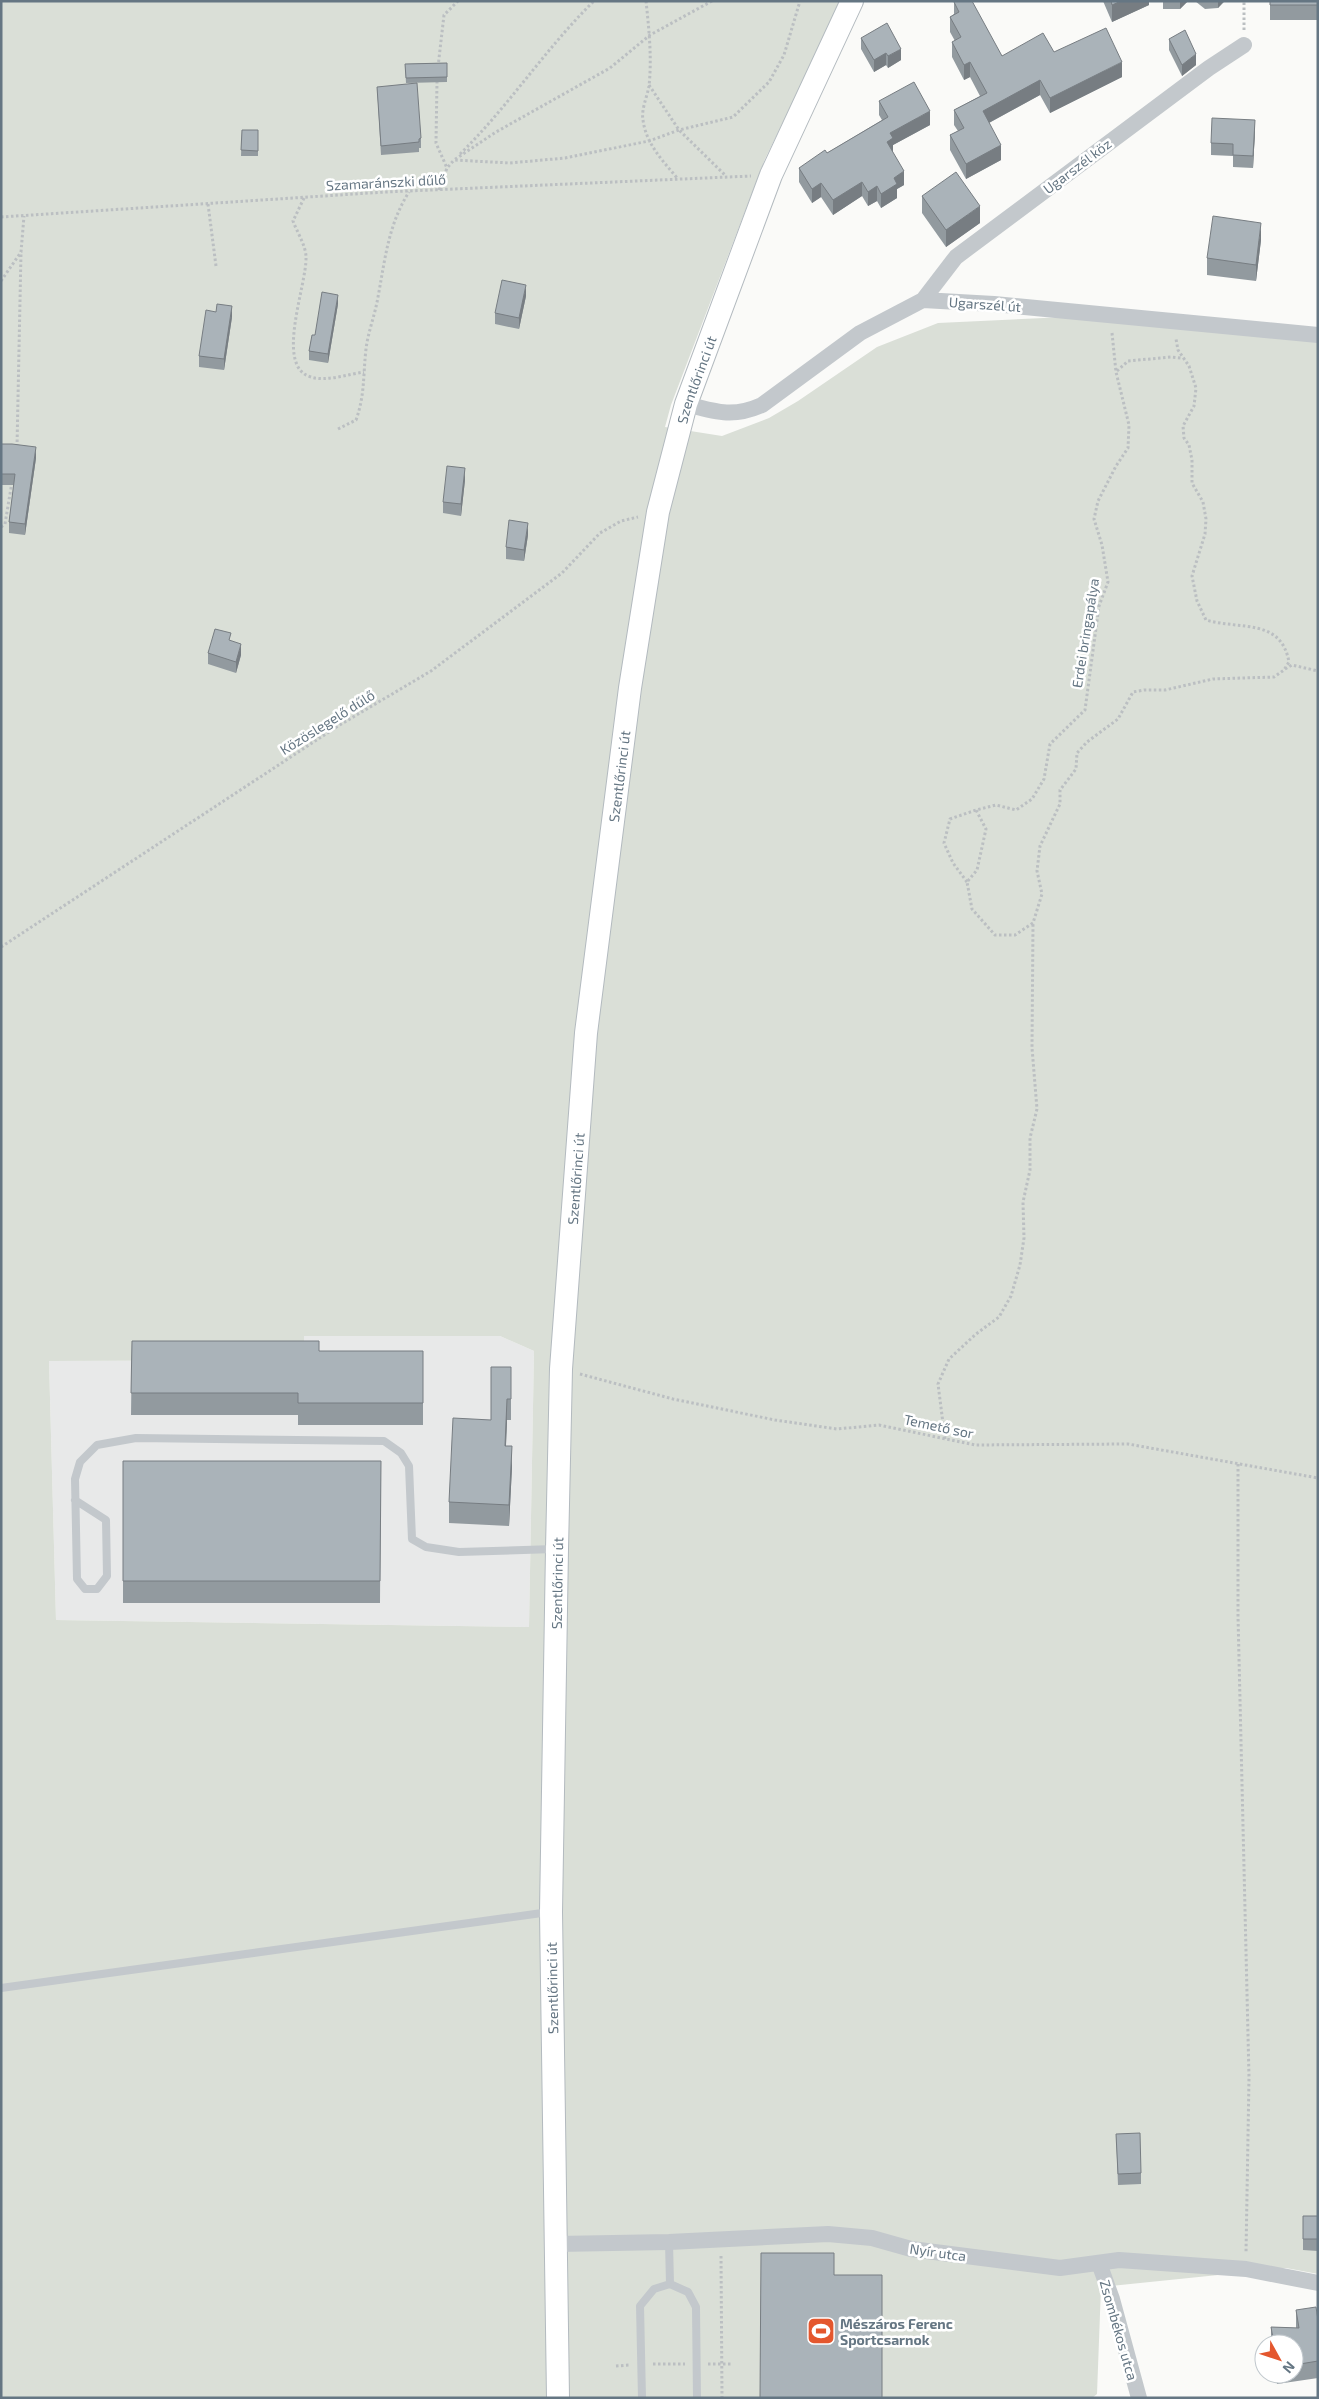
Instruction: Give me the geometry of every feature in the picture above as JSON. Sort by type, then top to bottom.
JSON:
[{"type":"main road","name":"Szentlőrinci út","points":[[558,2398],[557,2244],[550,1912],[557,1549],[561,1369],[586,1033],[630,688],[658,512],[686,404],[771,174],[852,1]]},
{"type":"street","name":"Ugarszél köz","points":[[923,300],[956,257],[1209,68],[1244,45]]},
{"type":"street","name":"Ugarszél út","points":[[923,300],[994,304],[1318,335]]},
{"type":"street","points":[[686,404],[720,414],[745,412],[762,405],[860,333],[923,300]]},
{"type":"street","name":"Nyír utca","points":[[557,2244],[669,2242],[828,2234],[872,2238],[911,2249],[1060,2268],[1120,2260],[1246,2269],[1318,2283]]},
{"type":"street","name":"Zsombékos utca","points":[[1099,2263],[1112,2298],[1139,2398]]},
{"type":"lane","points":[[75,1500],[106,1520],[106,1576],[97,1589],[85,1589],[77,1579],[75,1500],[75,1479],[80,1462],[97,1445],[136,1438],[384,1441],[401,1453],[409,1466],[412,1539],[426,1547],[459,1552],[557,1549]]},
{"type":"lane","points":[[1,1988],[550,1912]]},
{"type":"lane","points":[[669,2242],[670,2284]]},
{"type":"lane","points":[[642,2398],[640,2306],[654,2289],[670,2284],[688,2292],[696,2307],[697,2398]]},
{"type":"path","points":[[438,69],[444,15],[458,1]]},
{"type":"path","points":[[439,190],[447,168],[483,131],[569,26],[594,1]]},
{"type":"path","points":[[646,1],[650,35],[649,85],[642,119],[649,141],[678,179]]},
{"type":"path","points":[[454,160],[496,132],[610,68],[650,35],[712,1]]},
{"type":"path","points":[[454,160],[510,163],[566,158],[649,141],[679,130],[734,117],[768,82],[784,55],[800,1]]},
{"type":"path","points":[[1244,1],[1244,45]]},
{"type":"path","points":[[437,79],[436,143],[447,168]]},
{"type":"path","points":[[649,85],[679,130],[726,177]]},
{"type":"path","name":"Szamaránszki dűlő","points":[[1,217],[439,190],[771,174]]},
{"type":"path","points":[[338,429],[356,420],[363,402],[366,347],[378,298],[388,242],[397,210],[409,192]]},
{"type":"path","points":[[304,198],[293,221],[306,256],[295,332],[294,360],[302,374],[313,378],[364,372]]},
{"type":"path","points":[[208,204],[216,266]]},
{"type":"path","points":[[16,455],[21,252],[24,216]]},
{"type":"path","points":[[1,281],[21,252]]},
{"type":"path","name":"Erdei bringapálya","points":[[1033,923],[1015,935],[995,935],[972,909],[967,882],[952,863],[944,842],[950,819],[996,805],[1016,810],[1032,799],[1044,779],[1050,744],[1085,710],[1099,606],[1108,582],[1102,545],[1094,519],[1098,500],[1128,448],[1129,425],[1116,372],[1110,315]]},
{"type":"path","points":[[1173,321],[1178,350],[1182,359],[1189,366],[1196,388],[1194,406],[1183,426],[1184,438],[1189,446],[1192,483],[1202,502],[1206,519],[1205,534],[1192,576],[1198,601],[1206,620],[1223,625],[1269,630],[1281,639],[1288,652],[1289,662],[1284,670]]},
{"type":"path","points":[[1116,372],[1128,361],[1171,357],[1182,359]]},
{"type":"path","points":[[1,527],[5,524],[13,475]]},
{"type":"path","name":"Közöslegelő dűlő","points":[[1,947],[338,726],[432,672],[562,572],[600,533],[621,521],[658,512]]},
{"type":"path","points":[[945,1439],[938,1384],[949,1359],[976,1334],[999,1317],[1011,1296],[1020,1265],[1024,1238],[1023,1202],[1030,1170],[1030,1138],[1037,1109],[1032,1048],[1033,923],[1042,894],[1037,871],[1040,846],[1060,804],[1060,790],[1076,769],[1077,753],[1087,742],[1118,718],[1133,692],[1165,690],[1213,679],[1274,677],[1292,665],[1318,671]]},
{"type":"path","points":[[967,882],[977,870],[986,830],[976,810]]},
{"type":"path","name":"Temető sor","points":[[561,1369],[673,1399],[775,1420],[837,1429],[879,1425],[975,1445],[1128,1444],[1318,1478]]},
{"type":"path","points":[[1238,1464],[1238,1616],[1249,2077],[1246,2269]]},
{"type":"path","points":[[722,2398],[721,2254],[740,2253],[740,2238]]},
{"type":"path","points":[[616,2366],[733,2364]]},
{"type":"shaded area","points":[[1,1],[842,1],[765,159],[671,405],[665,427],[722,436],[769,418],[798,401],[877,347],[938,323],[1110,315],[1318,340],[1318,2274],[1286,2268],[1101,2287],[1097,2394],[1092,2398],[1,2398]],"holes":[[[304,1336],[500,1336],[534,1351],[529,1627],[56,1620],[49,1361],[304,1360]]]},
{"type":"shaded area","points":[[304,1336],[500,1336],[534,1351],[529,1627],[56,1620],[49,1361],[303,1360]]},
{"type":"building","points":[[955,1],[972,1],[1002,56],[1043,33],[1054,52],[1106,28],[1122,62],[1050,98],[1040,80],[983,111],[1001,145],[966,164],[950,135],[964,128],[954,110],[987,93],[970,62],[964,65],[952,42],[961,37],[950,17],[959,12]]},
{"type":"building","points":[[1111,1],[1121,1],[1112,5]]},
{"type":"building","points":[[1270,1],[1318,1],[1318,5],[1270,5]]},
{"type":"building","points":[[887,23],[901,49],[888,56],[886,53],[874,60],[861,38]]},
{"type":"building","points":[[1185,30],[1196,54],[1182,65],[1169,39]]},
{"type":"building","points":[[447,63],[447,77],[406,78],[405,64]]},
{"type":"building","points":[[914,82],[930,111],[890,133],[893,138],[887,142],[904,171],[894,178],[897,184],[881,194],[877,186],[868,192],[862,182],[833,200],[821,183],[812,189],[799,168],[825,150],[827,153],[888,117],[879,101]]},
{"type":"building","points":[[417,83],[421,138],[419,142],[381,146],[377,87]]},
{"type":"building","points":[[1212,118],[1255,120],[1253,156],[1233,155],[1233,144],[1211,143]]},
{"type":"building","points":[[242,130],[258,130],[258,151],[241,150]]},
{"type":"building","points":[[956,172],[980,206],[946,230],[922,196]]},
{"type":"building","points":[[1213,216],[1261,223],[1256,265],[1207,258]]},
{"type":"building","points":[[502,280],[526,285],[519,318],[495,313]]},
{"type":"building","points":[[322,292],[338,295],[328,354],[309,351],[312,335],[315,335]]},
{"type":"building","points":[[217,304],[232,306],[224,359],[199,356],[206,310],[216,312]]},
{"type":"building","points":[[1,444],[36,447],[25,524],[9,522],[15,474],[1,474]]},
{"type":"building","points":[[447,466],[465,468],[461,504],[443,502]]},
{"type":"building","points":[[509,520],[528,523],[524,550],[506,547]]},
{"type":"building","points":[[215,629],[231,633],[229,640],[241,644],[236,662],[208,653]]},
{"type":"building","points":[[132,1341],[319,1341],[319,1351],[423,1351],[423,1403],[298,1403],[298,1393],[131,1393]]},
{"type":"building","points":[[491,1367],[511,1367],[511,1399],[507,1399],[505,1446],[512,1446],[509,1505],[449,1502],[453,1418],[491,1420]]},
{"type":"building","points":[[123,1461],[381,1461],[380,1581],[123,1581]]},
{"type":"building","points":[[1140,2133],[1141,2173],[1118,2174],[1116,2134]]},
{"type":"building","points":[[1303,2216],[1318,2216],[1318,2239],[1303,2239]]},
{"type":"building","name":"Mészáros Ferenc Sportcsarnok","points":[[761,2253],[834,2253],[834,2275],[882,2275],[882,2398],[760,2398]]},
{"type":"building","points":[[1316,2307],[1318,2320],[1318,2361],[1304,2363],[1304,2334],[1272,2334],[1271,2327],[1299,2328],[1296,2310]]},
{"type":"place","name":"Mészáros Ferenc Sportcsarnok","points":[[821,2331]]}]
